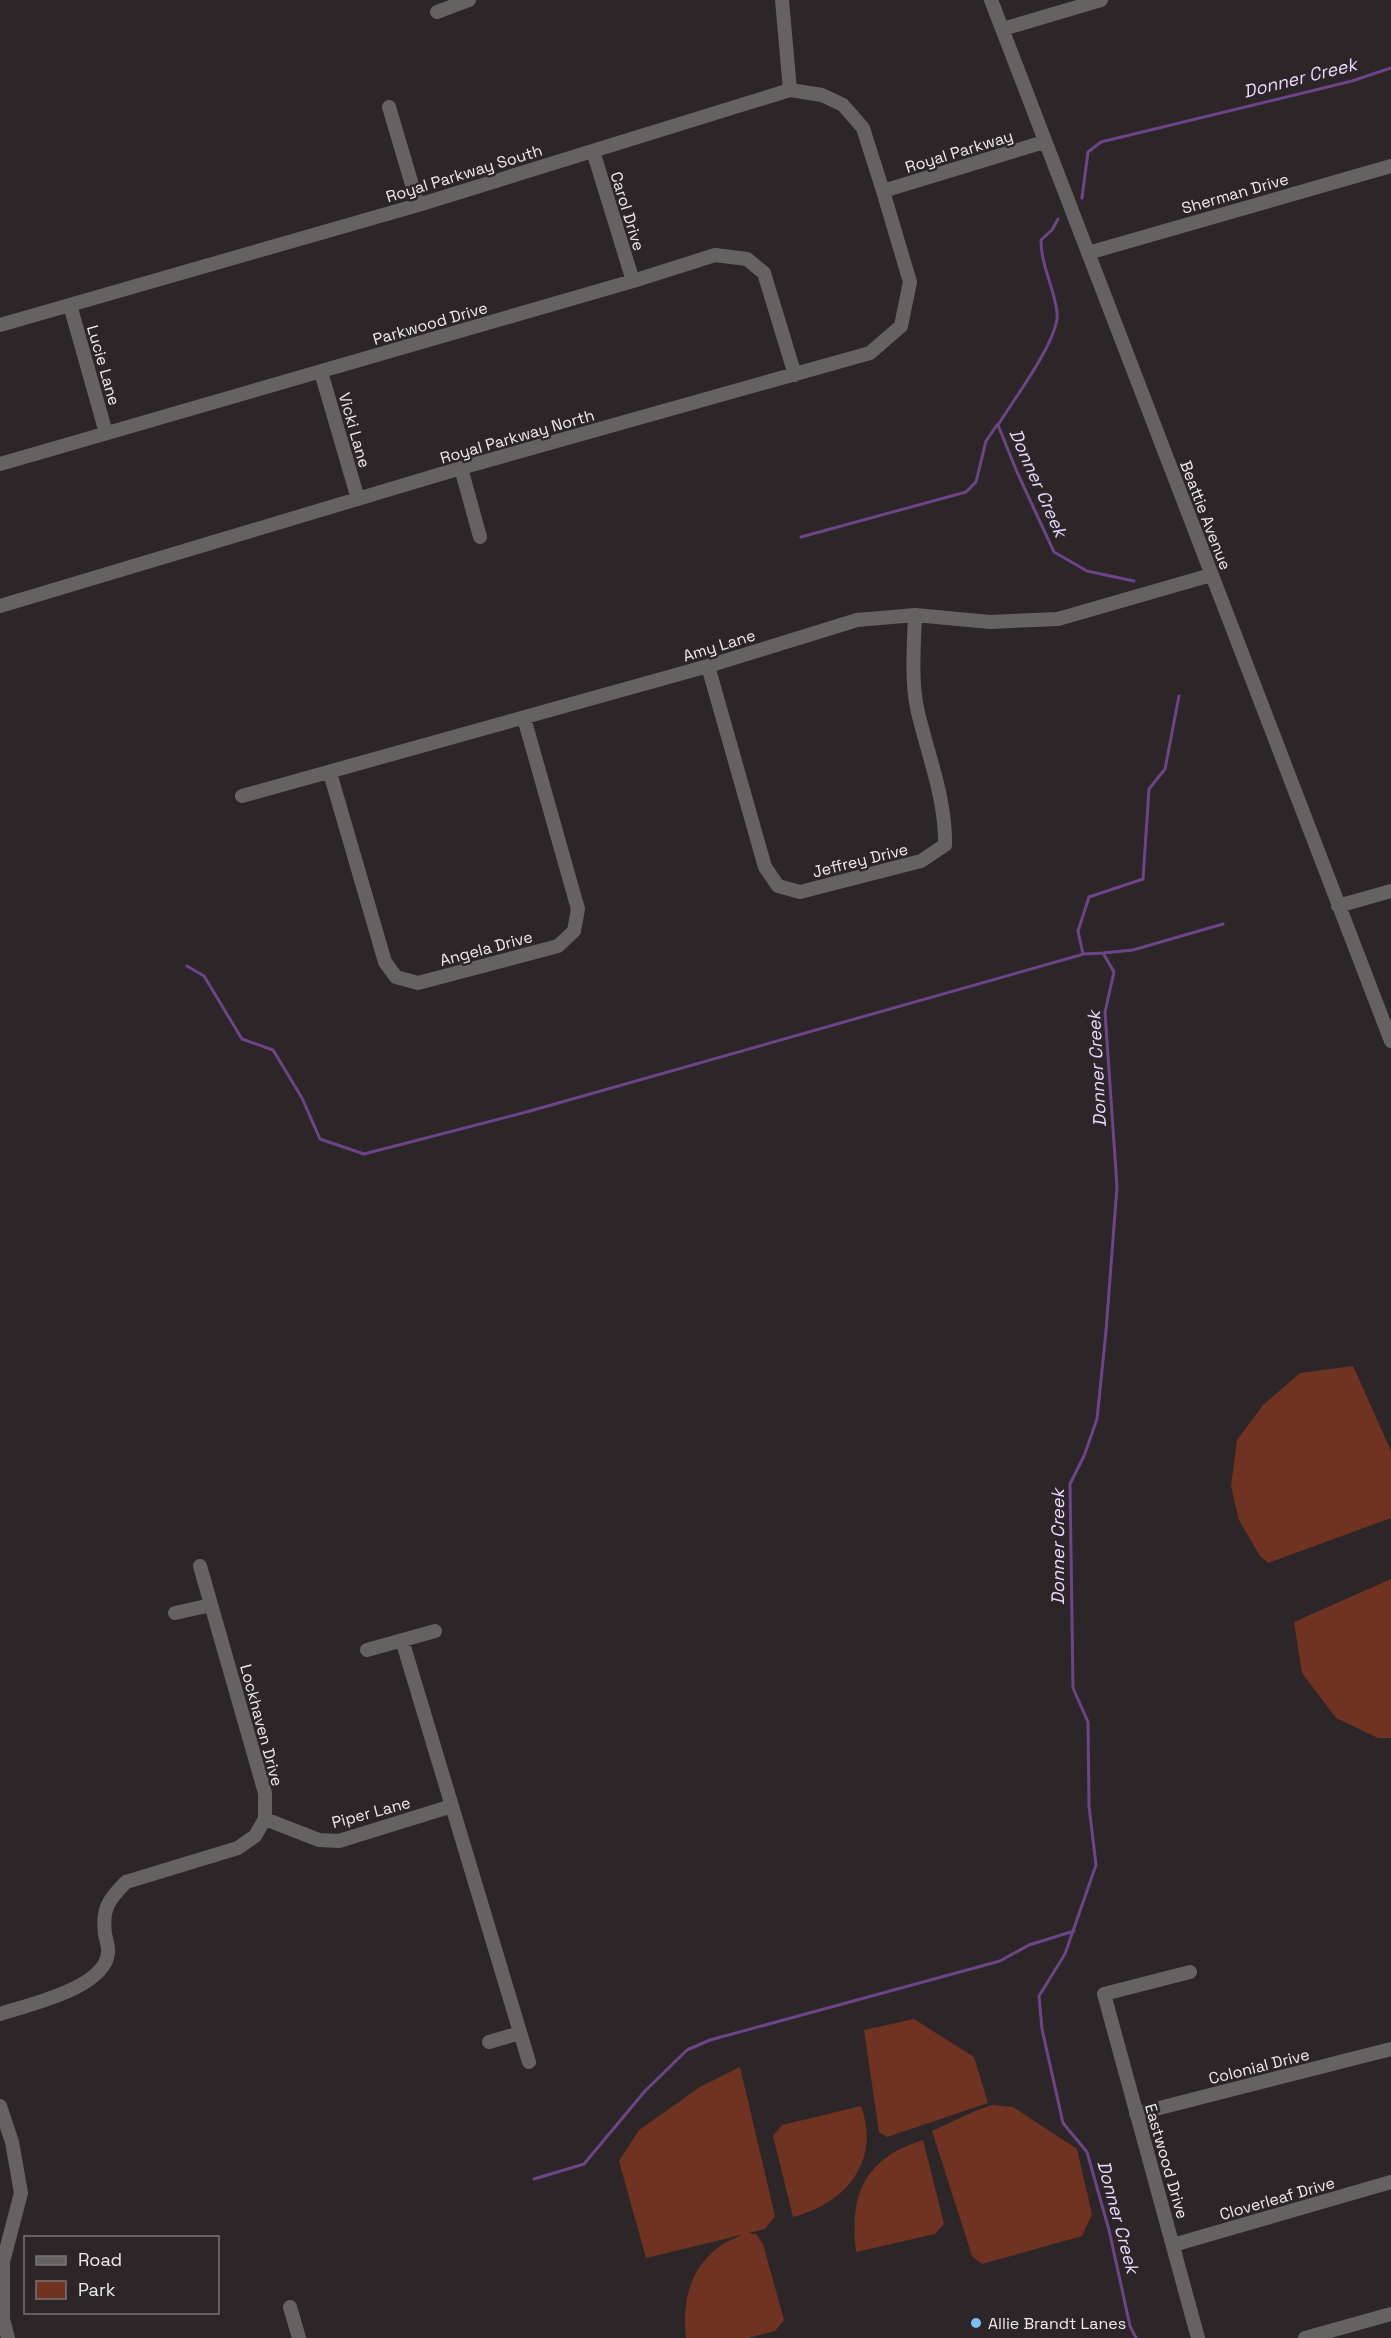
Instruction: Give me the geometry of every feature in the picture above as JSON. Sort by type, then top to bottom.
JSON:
[{"type":"street","points":[[437,12],[469,0]]},
{"type":"street","points":[[782,0],[790,90]]},
{"type":"street","name":"Beattie Avenue","points":[[991,0],[1391,1041]]},
{"type":"street","points":[[1003,29],[1101,0]]},
{"type":"street","name":"Royal Parkway South","points":[[0,325],[418,205],[790,90],[822,95],[843,105],[863,128],[883,191]]},
{"type":"street","points":[[389,107],[418,205]]},
{"type":"street","name":"Royal Parkway","points":[[883,191],[1044,142]]},
{"type":"street","name":"Carol Drive","points":[[593,151],[633,281]]},
{"type":"street","name":"Sherman Drive","points":[[1088,253],[1391,166]]},
{"type":"street","name":"Royal Parkway North","points":[[0,606],[462,468],[870,353],[901,326],[910,282],[883,191]]},
{"type":"street","name":"Parkwood Drive","points":[[0,464],[716,255],[747,259],[764,273],[795,375]]},
{"type":"street","name":"Lucie Lane","points":[[70,305],[106,433]]},
{"type":"street","name":"Vicki Lane","points":[[321,372],[358,499]]},
{"type":"street","points":[[462,468],[480,537]]},
{"type":"street","name":"Amy Lane","points":[[242,796],[708,666],[857,620],[915,615],[990,622],[1058,619],[1211,575]]},
{"type":"street","name":"Jeffrey Drive","points":[[708,666],[765,867],[778,886],[800,892],[921,861],[945,844],[945,821],[916,706],[913,660],[915,615]]},
{"type":"street","name":"Angela Drive","points":[[330,772],[385,962],[396,977],[418,983],[558,946],[574,931],[578,909],[524,718]]},
{"type":"street","points":[[1338,906],[1391,891]]},
{"type":"street","name":"Lockhaven Drive","points":[[200,1566],[265,1793],[265,1819]]},
{"type":"street","points":[[175,1613],[211,1605]]},
{"type":"street","points":[[368,1650],[435,1631]]},
{"type":"street","points":[[402,1640],[529,2062]]},
{"type":"street","name":"Piper Lane","points":[[265,1819],[319,1840],[339,1840],[452,1806]]},
{"type":"street","points":[[0,2014],[88,1982],[100,1969],[108,1954],[104,1913],[113,1895],[126,1882],[238,1848],[255,1836],[265,1819]]},
{"type":"street","name":"Eastwood Drive","points":[[1190,1972],[1104,1994],[1198,2338]]},
{"type":"street","points":[[489,2042],[520,2033]]},
{"type":"street","name":"Colonial Drive","points":[[1136,2114],[1391,2049]]},
{"type":"street","points":[[0,2106],[12,2142],[21,2193],[3,2262],[3,2319],[8,2338]]},
{"type":"street","name":"Cloverleaf Drive","points":[[1173,2245],[1391,2182]]},
{"type":"street","points":[[290,2307],[299,2338]]},
{"type":"street","points":[[1305,2338],[1391,2314]]},
{"type":"green space","points":[[1353,1366],[1391,1451],[1391,1518],[1268,1563],[1260,1556],[1239,1520],[1231,1486],[1237,1440],[1263,1405],[1300,1373]]},
{"type":"green space","points":[[1391,1579],[1391,1738],[1378,1738],[1336,1718],[1302,1673],[1294,1622]]},
{"type":"green space","points":[[914,2019],[974,2057],[988,2103],[887,2137],[879,2132],[864,2030]]},
{"type":"green space","points":[[740,2067],[775,2216],[765,2229],[748,2233],[756,2234],[763,2244],[784,2320],[775,2331],[748,2338],[686,2338],[685,2312],[690,2287],[695,2276],[709,2255],[722,2244],[741,2235],[646,2258],[619,2161],[639,2130],[700,2087]]},
{"type":"green space","points":[[992,2105],[1013,2107],[1077,2149],[1092,2214],[1082,2236],[982,2264],[972,2256],[932,2131]]},
{"type":"green space","points":[[861,2106],[866,2126],[866,2145],[862,2162],[854,2177],[843,2191],[829,2202],[793,2217],[773,2136],[782,2125]]},
{"type":"green space","points":[[923,2140],[944,2224],[935,2234],[856,2252],[855,2213],[865,2181],[874,2168],[887,2157]]},
{"type":"waterway","name":"Donner Creek","points":[[1082,198],[1088,152],[1101,142],[1352,81],[1391,68]]},
{"type":"waterway","name":"Donner Creek","points":[[1058,219],[1052,230],[1041,240],[1043,259],[1057,312],[1056,323],[1044,353],[998,425],[1054,552],[1087,571],[1134,581]]},
{"type":"waterway","points":[[801,537],[966,492],[976,482],[986,441],[997,425]]},
{"type":"waterway","name":"Donner Creek","points":[[1136,2338],[1130,2326],[1109,2230],[1087,2152],[1063,2123],[1042,2029],[1039,1996],[1065,1954],[1096,1865],[1089,1806],[1088,1722],[1073,1688],[1070,1484],[1084,1456],[1097,1419],[1106,1331],[1117,1187],[1105,1012],[1114,972],[1103,953],[1083,954],[1078,931],[1089,897],[1143,879],[1149,789],[1165,769],[1179,696]]},
{"type":"waterway","points":[[1103,953],[1133,950],[1223,924]]},
{"type":"waterway","points":[[187,966],[204,976],[242,1039],[273,1050],[302,1098],[320,1139],[364,1154],[530,1111],[1084,954]]},
{"type":"waterway","points":[[534,2179],[584,2164],[645,2091],[687,2050],[710,2040],[1000,1961],[1029,1945],[1074,1931]]},
{"type":"place","name":"Allie Brandt Lanes","points":[[976,2323]]}]
